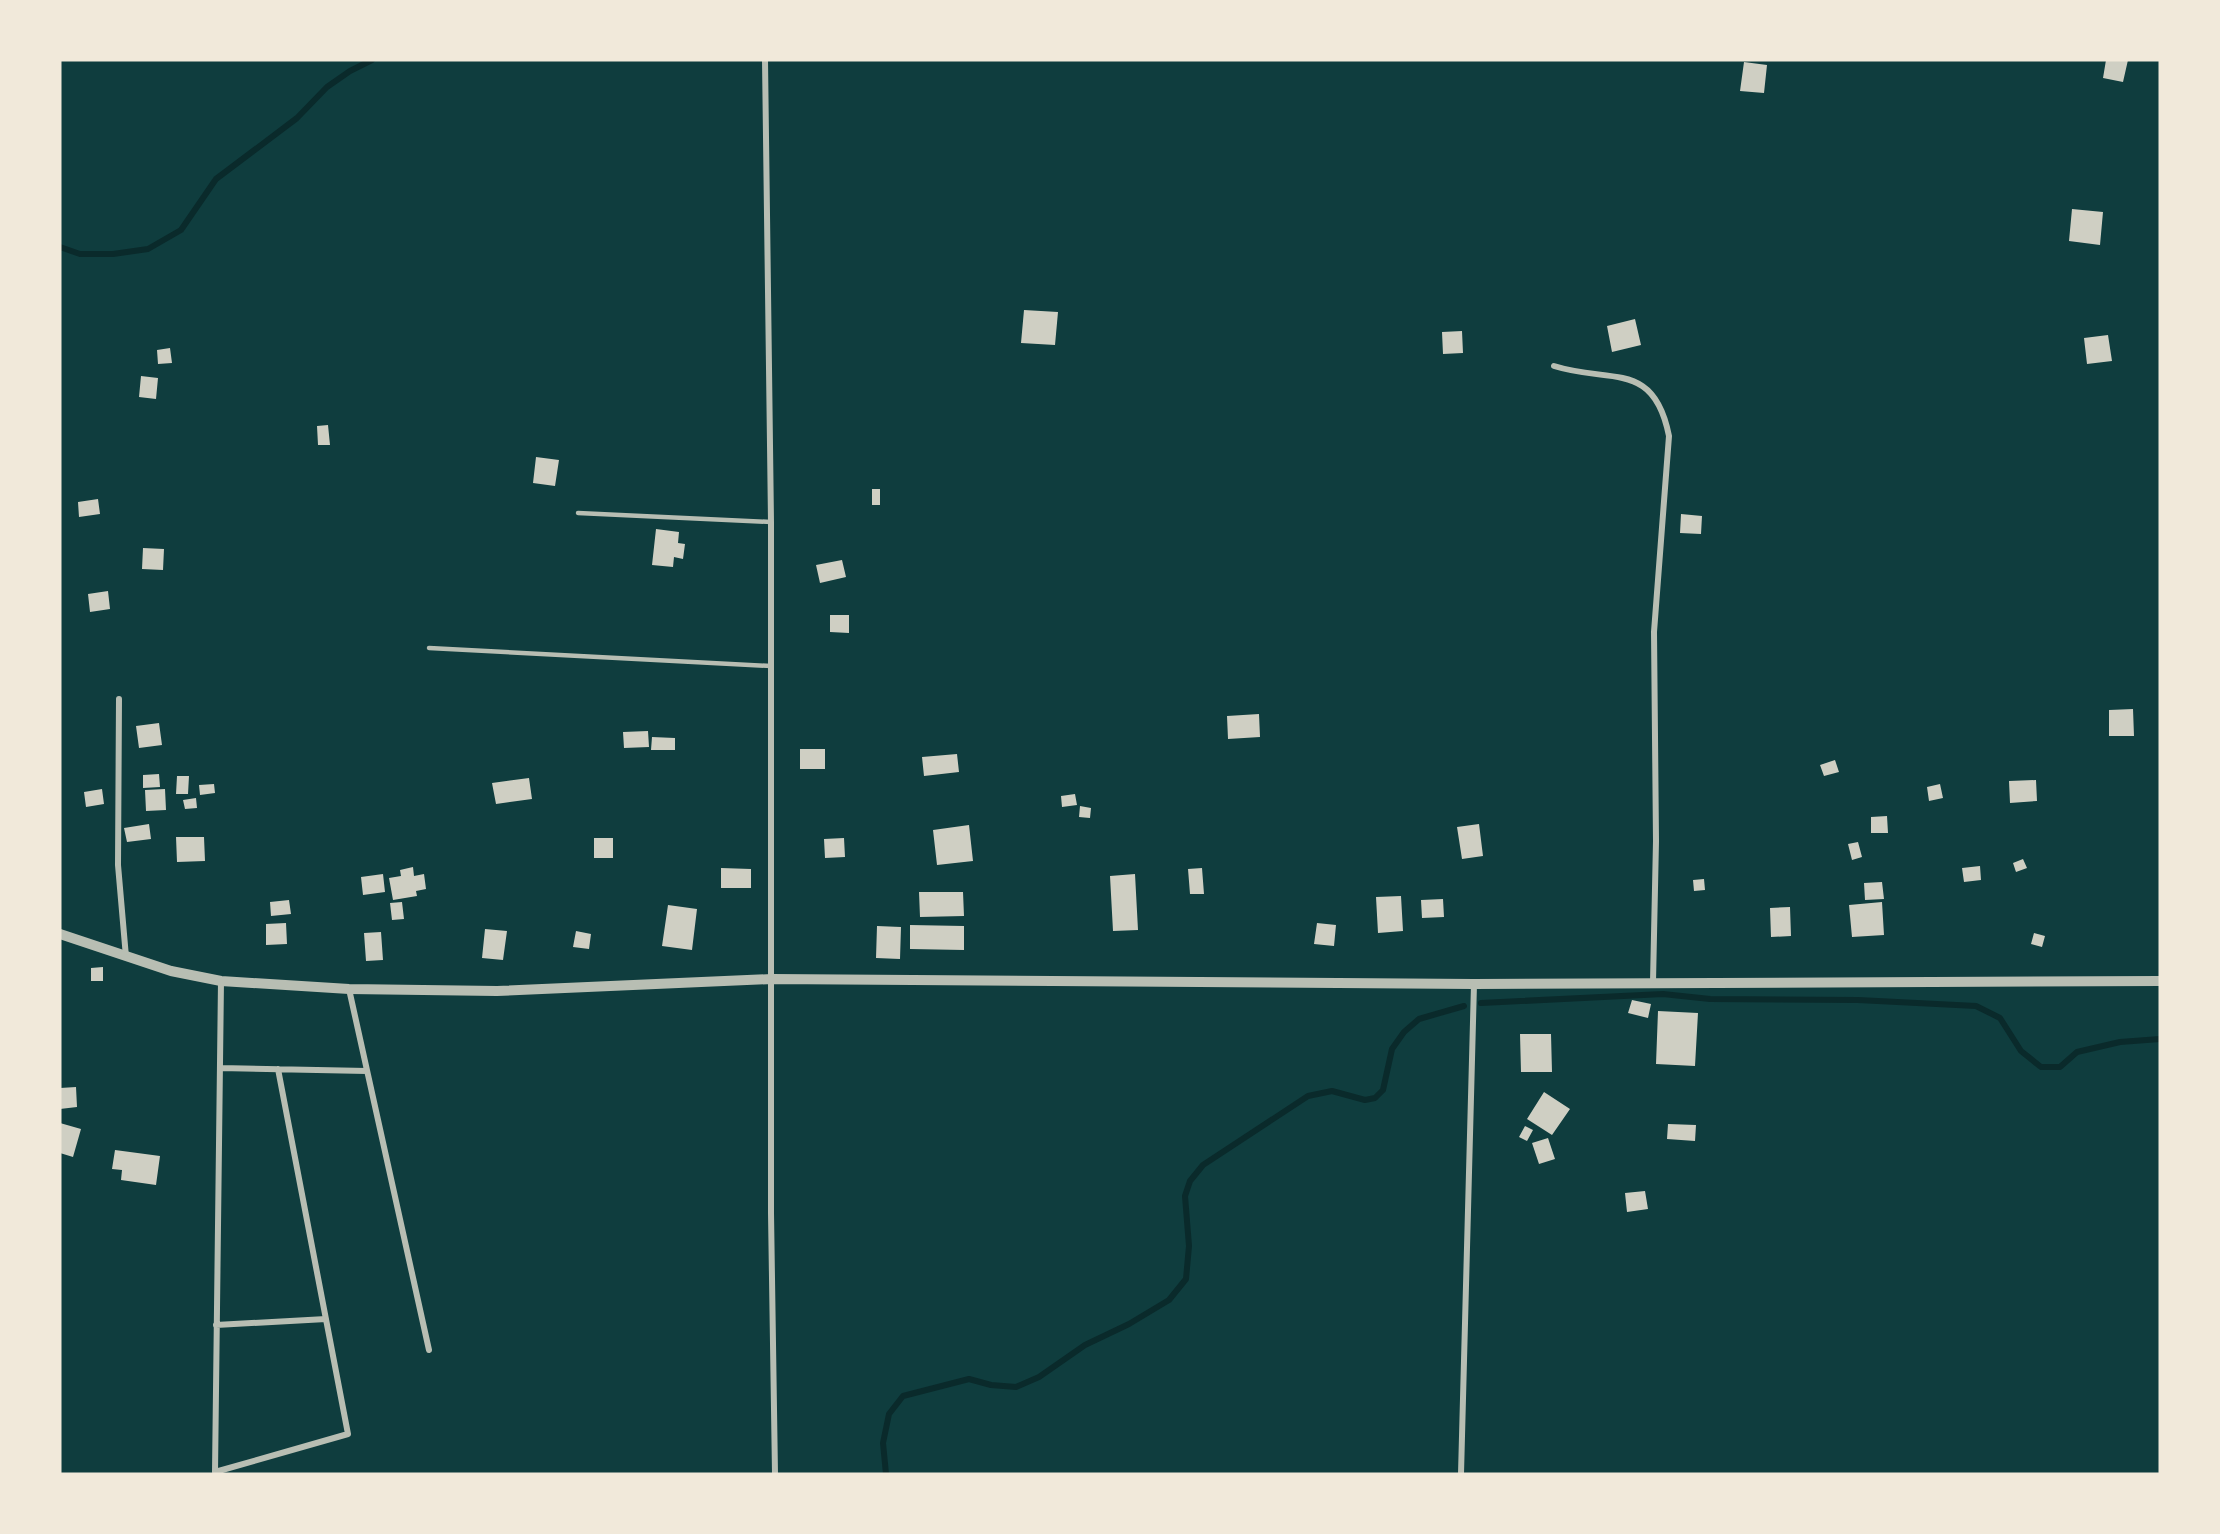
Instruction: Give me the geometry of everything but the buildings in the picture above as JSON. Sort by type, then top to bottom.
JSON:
[{"type":"street","points":[[765,60],[771,522],[771,1213],[775,1474]]},
{"type":"street","points":[[1554,366],[1576,373],[1626,376],[1637,381],[1654,396],[1665,416],[1669,436],[1654,632],[1656,841],[1653,982]]},
{"type":"street","points":[[119,699],[118,865],[126,958]]},
{"type":"street","points":[[60,934],[126,958],[171,971],[220,981],[350,989],[497,991],[772,979],[1474,984],[2160,981]]},
{"type":"street","points":[[220,981],[215,1472],[348,1434],[278,1069]]},
{"type":"street","points":[[1461,1474],[1474,984]]},
{"type":"street","points":[[350,989],[429,1350]]},
{"type":"street","points":[[220,1068],[367,1071]]},
{"type":"street","points":[[216,1324],[326,1319]]},
{"type":"lane","points":[[578,513],[771,522]]},
{"type":"lane","points":[[429,648],[771,666]]},
{"type":"waterway","points":[[60,247],[80,254],[113,254],[148,249],[181,230],[216,179],[297,118],[327,87],[350,71],[372,60]]},
{"type":"waterway","points":[[1481,1003],[1663,994],[1710,999],[1858,1000],[1976,1006],[2000,1018],[2021,1051],[2041,1067],[2060,1067],[2077,1052],[2120,1042],[2160,1039]]},
{"type":"waterway","points":[[886,1474],[883,1443],[889,1414],[903,1396],[969,1379],[991,1385],[1016,1387],[1039,1377],[1085,1345],[1129,1324],[1169,1300],[1186,1279],[1189,1246],[1185,1196],[1190,1181],[1203,1165],[1308,1096],[1332,1091],[1365,1100],[1375,1098],[1383,1090],[1392,1049],[1404,1032],[1419,1019],[1464,1006]]}]
